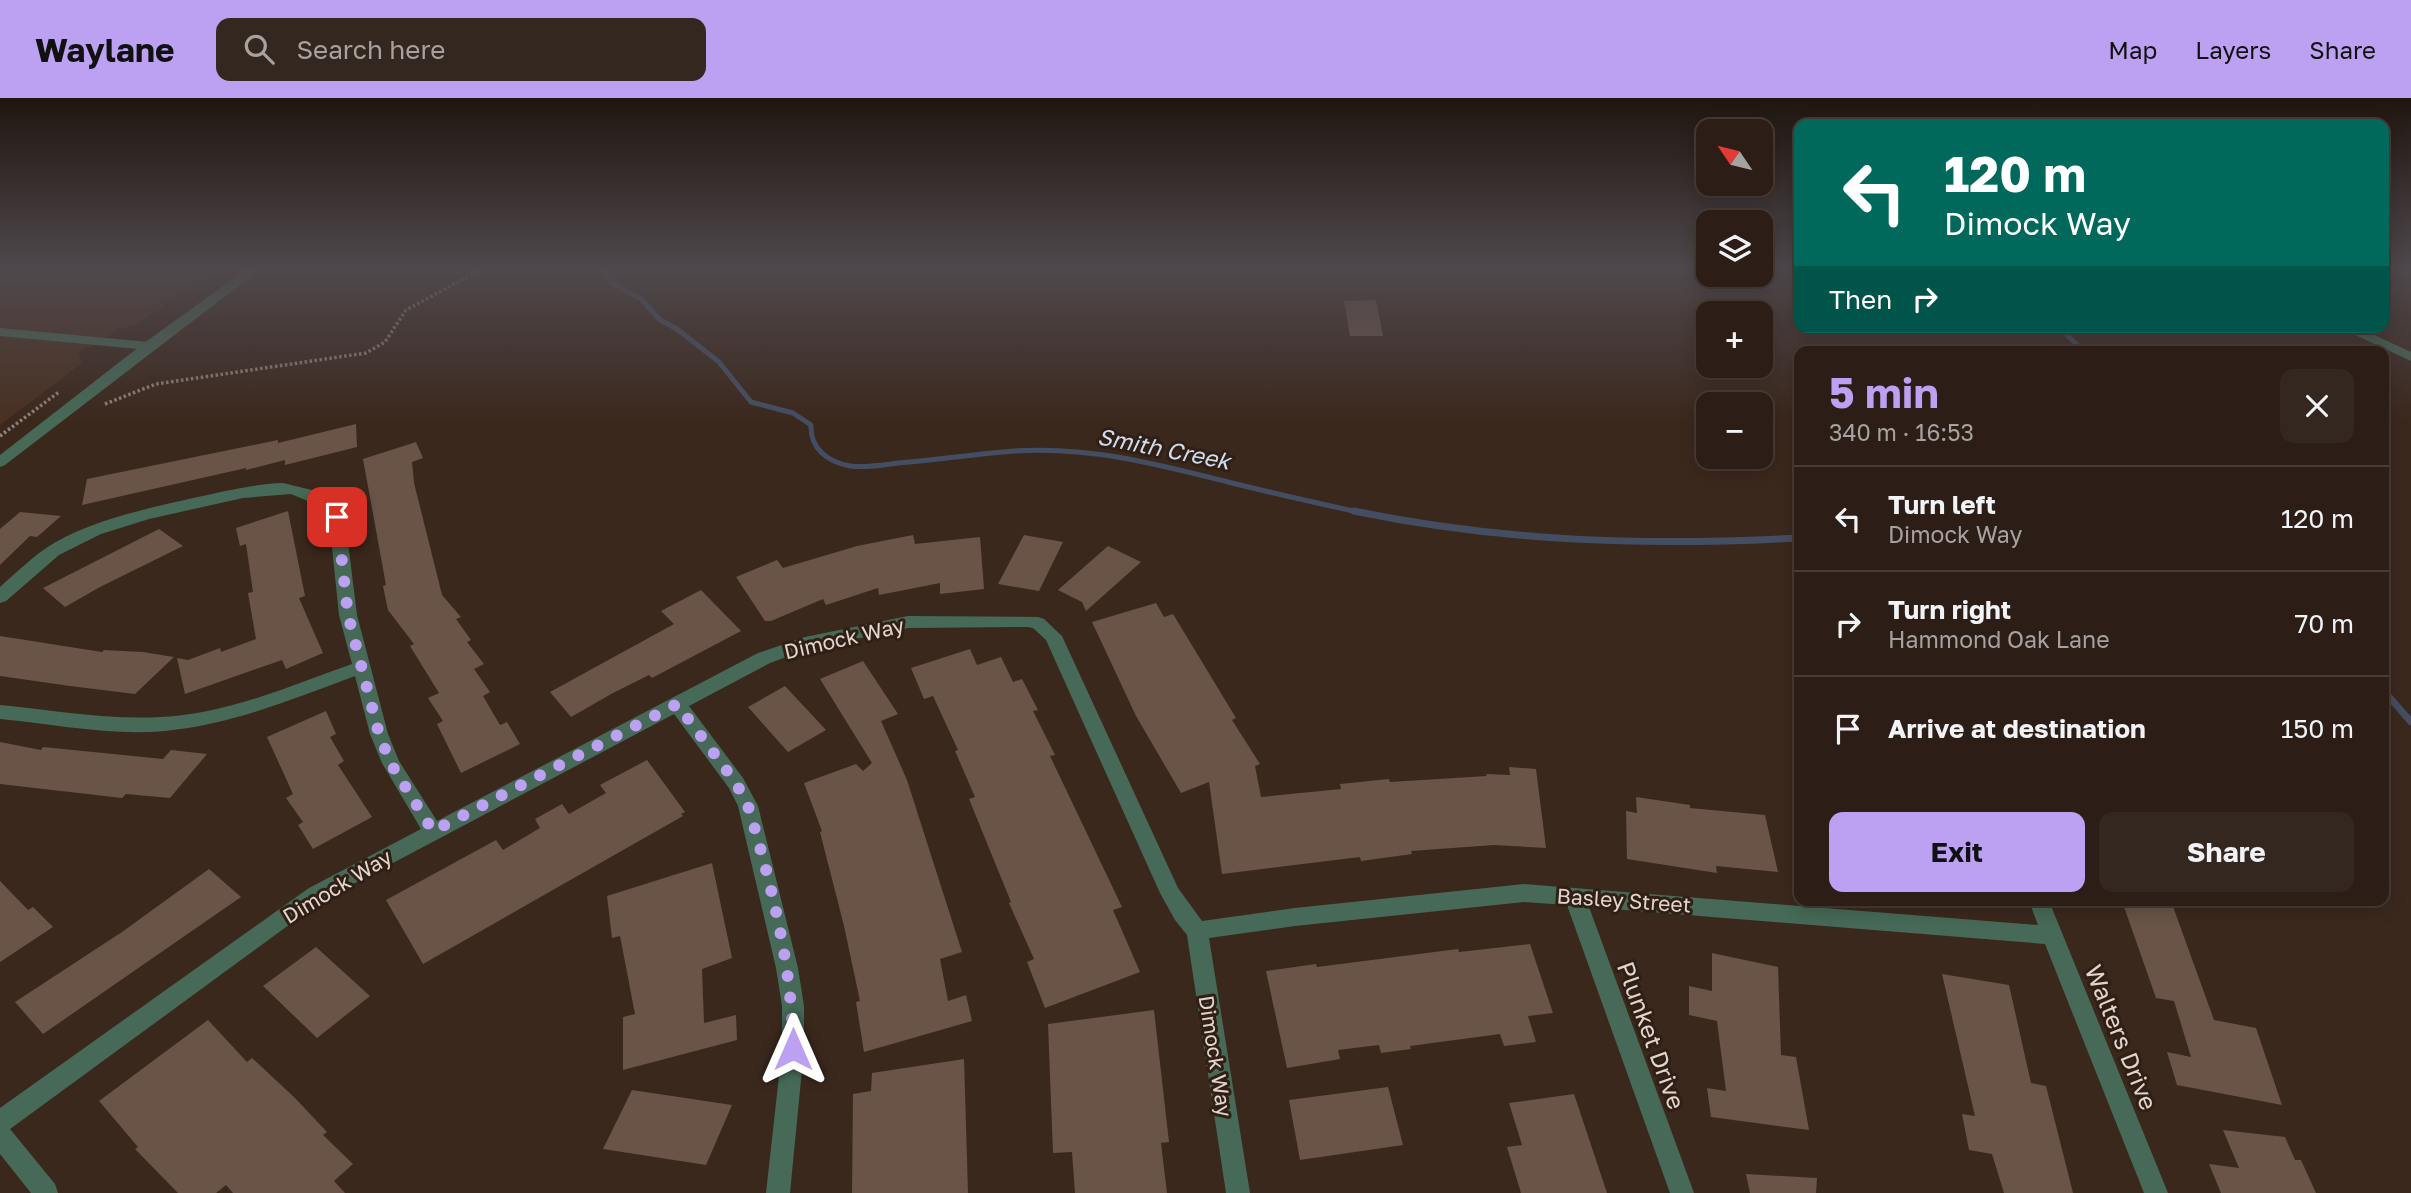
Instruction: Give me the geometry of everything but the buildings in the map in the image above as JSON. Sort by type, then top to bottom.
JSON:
[{"type":"street","points":[[0,462],[186,319]]},
{"type":"street","points":[[0,332],[149,346]]},
{"type":"street","points":[[2358,333],[2387,346]]},
{"type":"street","points":[[2389,347],[2411,357]]},
{"type":"street","points":[[0,597],[36,563],[61,546],[126,519],[258,489],[285,488],[320,498],[331,507],[337,517],[348,615],[379,734],[391,764],[433,831]]},
{"type":"street","name":"Dimock Way","points":[[0,1122],[316,894],[764,658],[805,643],[908,622],[1027,621],[1038,623],[1053,636],[1170,892],[1182,914],[1197,931],[1238,1193]]},
{"type":"street","points":[[0,712],[134,725],[201,719],[240,709],[362,667]]},
{"type":"street","points":[[677,704],[736,783],[748,806],[787,968],[793,1006],[793,1049],[778,1193]]},
{"type":"street","name":"Basley Street","points":[[1197,931],[1295,917],[1524,893],[2052,935]]},
{"type":"street","name":"Plunket Drive","points":[[1574,895],[1682,1193]]},
{"type":"street","name":"Walters Drive","points":[[2041,906],[2157,1193]]},
{"type":"street","points":[[0,1135],[46,1193]]},
{"type":"path","points":[[104,404],[156,384],[253,370],[267,371],[316,358],[354,357],[384,344],[396,319]]},
{"type":"path","points":[[0,436],[59,392]]},
{"type":"shaded area","points":[[0,319],[145,319],[119,329],[78,353],[82,363],[0,425]]},
{"type":"waterway","name":"Smith Creek","points":[[659,319],[677,329],[719,362],[751,402],[793,413],[811,425],[811,433],[817,447],[828,458],[842,464],[868,466],[1014,451],[1069,451],[1148,463],[1362,513]]},
{"type":"waterway","points":[[2064,333],[2079,346]]},
{"type":"waterway","name":"Smith Creek","points":[[1354,511],[1465,529],[1575,539],[1686,542],[1794,538]]},
{"type":"waterway","name":"Smith Creek","points":[[2389,697],[2411,722]]},
{"type":"route","points":[[337,517],[348,615],[379,734],[391,764],[433,831],[677,704],[736,783],[748,806],[787,968],[793,1006],[793,1049]]}]
